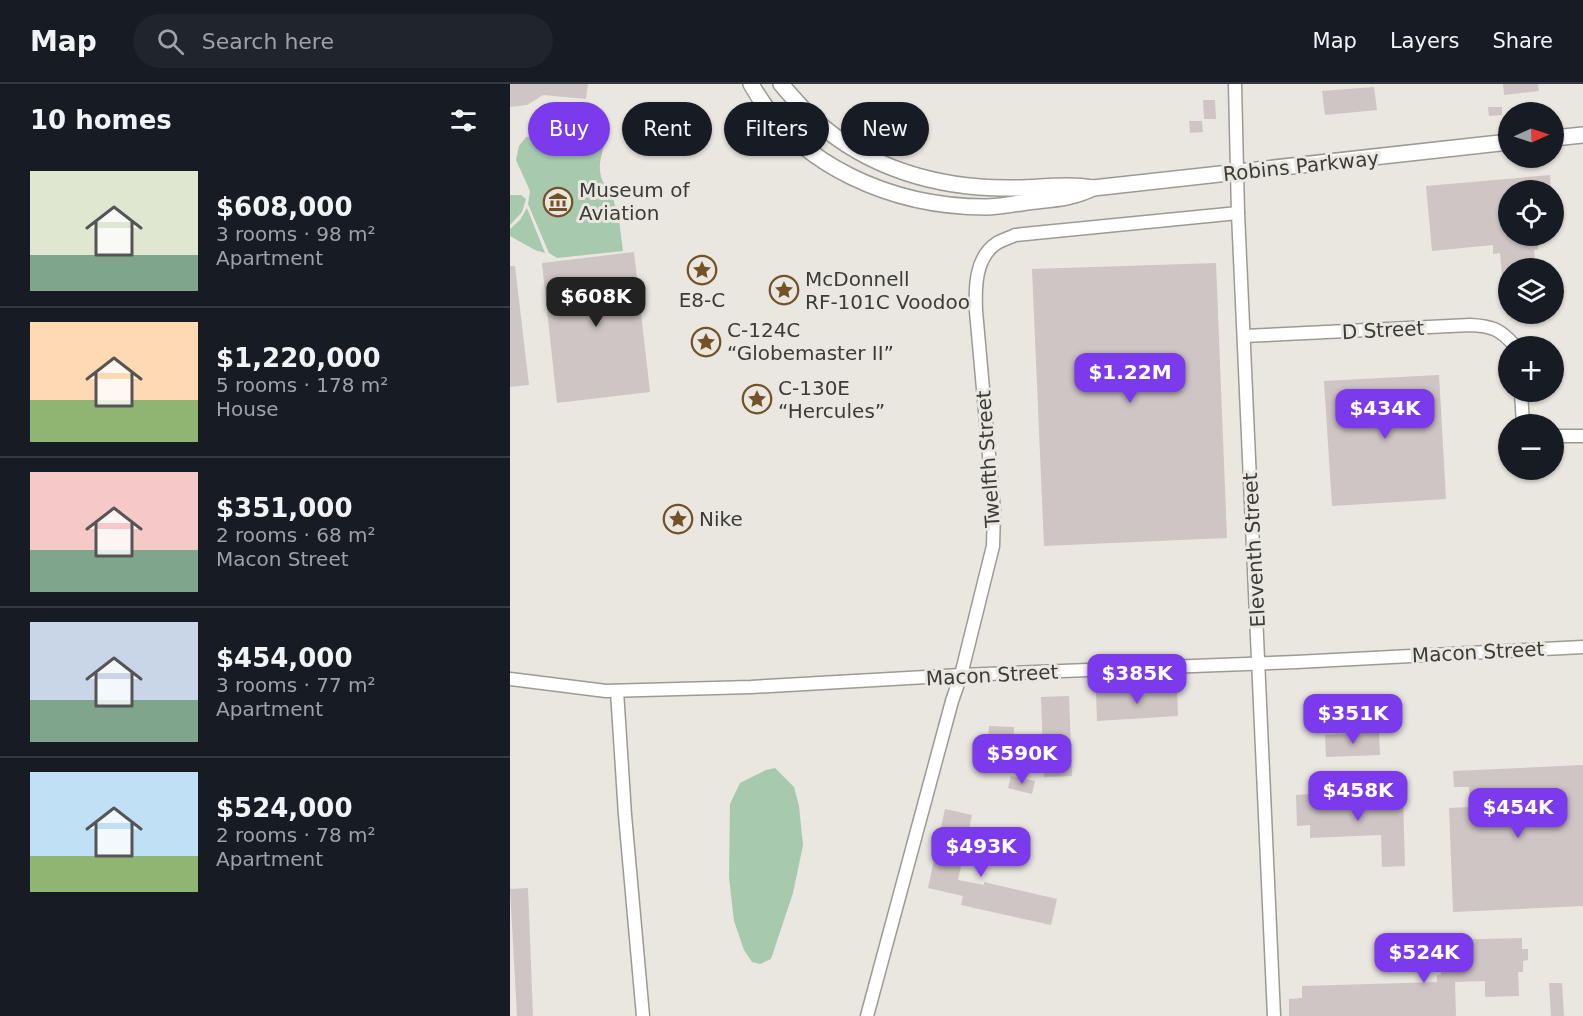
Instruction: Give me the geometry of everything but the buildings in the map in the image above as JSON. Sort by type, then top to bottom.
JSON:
[{"type":"street","name":"Robins Parkway","points":[[751,84],[774,117],[799,144],[857,180],[887,192],[926,202],[988,207],[1076,196],[1093,188]]},
{"type":"street","name":"Robins Parkway","points":[[782,84],[817,122],[859,152],[921,178],[981,187],[1008,189],[1074,185],[1093,188],[1498,143]]},
{"type":"street","name":"Eleventh Street","points":[[1235,84],[1238,213],[1274,1016]]},
{"type":"street","points":[[1564,137],[1583,135]]},
{"type":"street","points":[[887,192],[898,170]]},
{"type":"street","points":[[978,207],[981,187]]},
{"type":"street","name":"Twelfth Street","points":[[867,1016],[961,675],[993,546],[994,511],[976,310],[978,273],[983,258],[996,244],[1015,235],[1238,213]]},
{"type":"street","name":"D Street","points":[[1244,336],[1470,325],[1488,326],[1506,336]]},
{"type":"street","points":[[1564,436],[1583,436]]},
{"type":"street","name":"Macon Street","points":[[510,679],[617,691],[751,687],[961,675],[1583,647]]},
{"type":"street","points":[[617,691],[625,815],[643,1016]]},
{"type":"green space","points":[[528,137],[528,156],[601,156],[602,180],[609,193],[608,197],[613,198],[619,220],[623,251],[557,258],[549,253],[528,204],[530,191],[516,160],[519,146]]},
{"type":"green space","points":[[510,195],[521,195],[526,199],[522,212],[510,225]]},
{"type":"green space","points":[[527,208],[545,253],[510,236],[510,229],[520,220]]},
{"type":"green space","points":[[775,768],[794,787],[799,806],[803,845],[793,893],[771,959],[760,964],[752,962],[744,950],[734,921],[729,877],[730,804],[740,783]]},
{"type":"place","name":"Museum of Aviation","points":[[558,202]]},
{"type":"place","name":"E8-C","points":[[702,270]]},
{"type":"place","name":"McDonnell RF-101C Voodoo","points":[[784,290]]},
{"type":"place","name":"C-124C “Globemaster II”","points":[[706,342]]},
{"type":"place","name":"C-130E “Hercules”","points":[[757,399]]},
{"type":"place","name":"Nike","points":[[678,519]]}]
